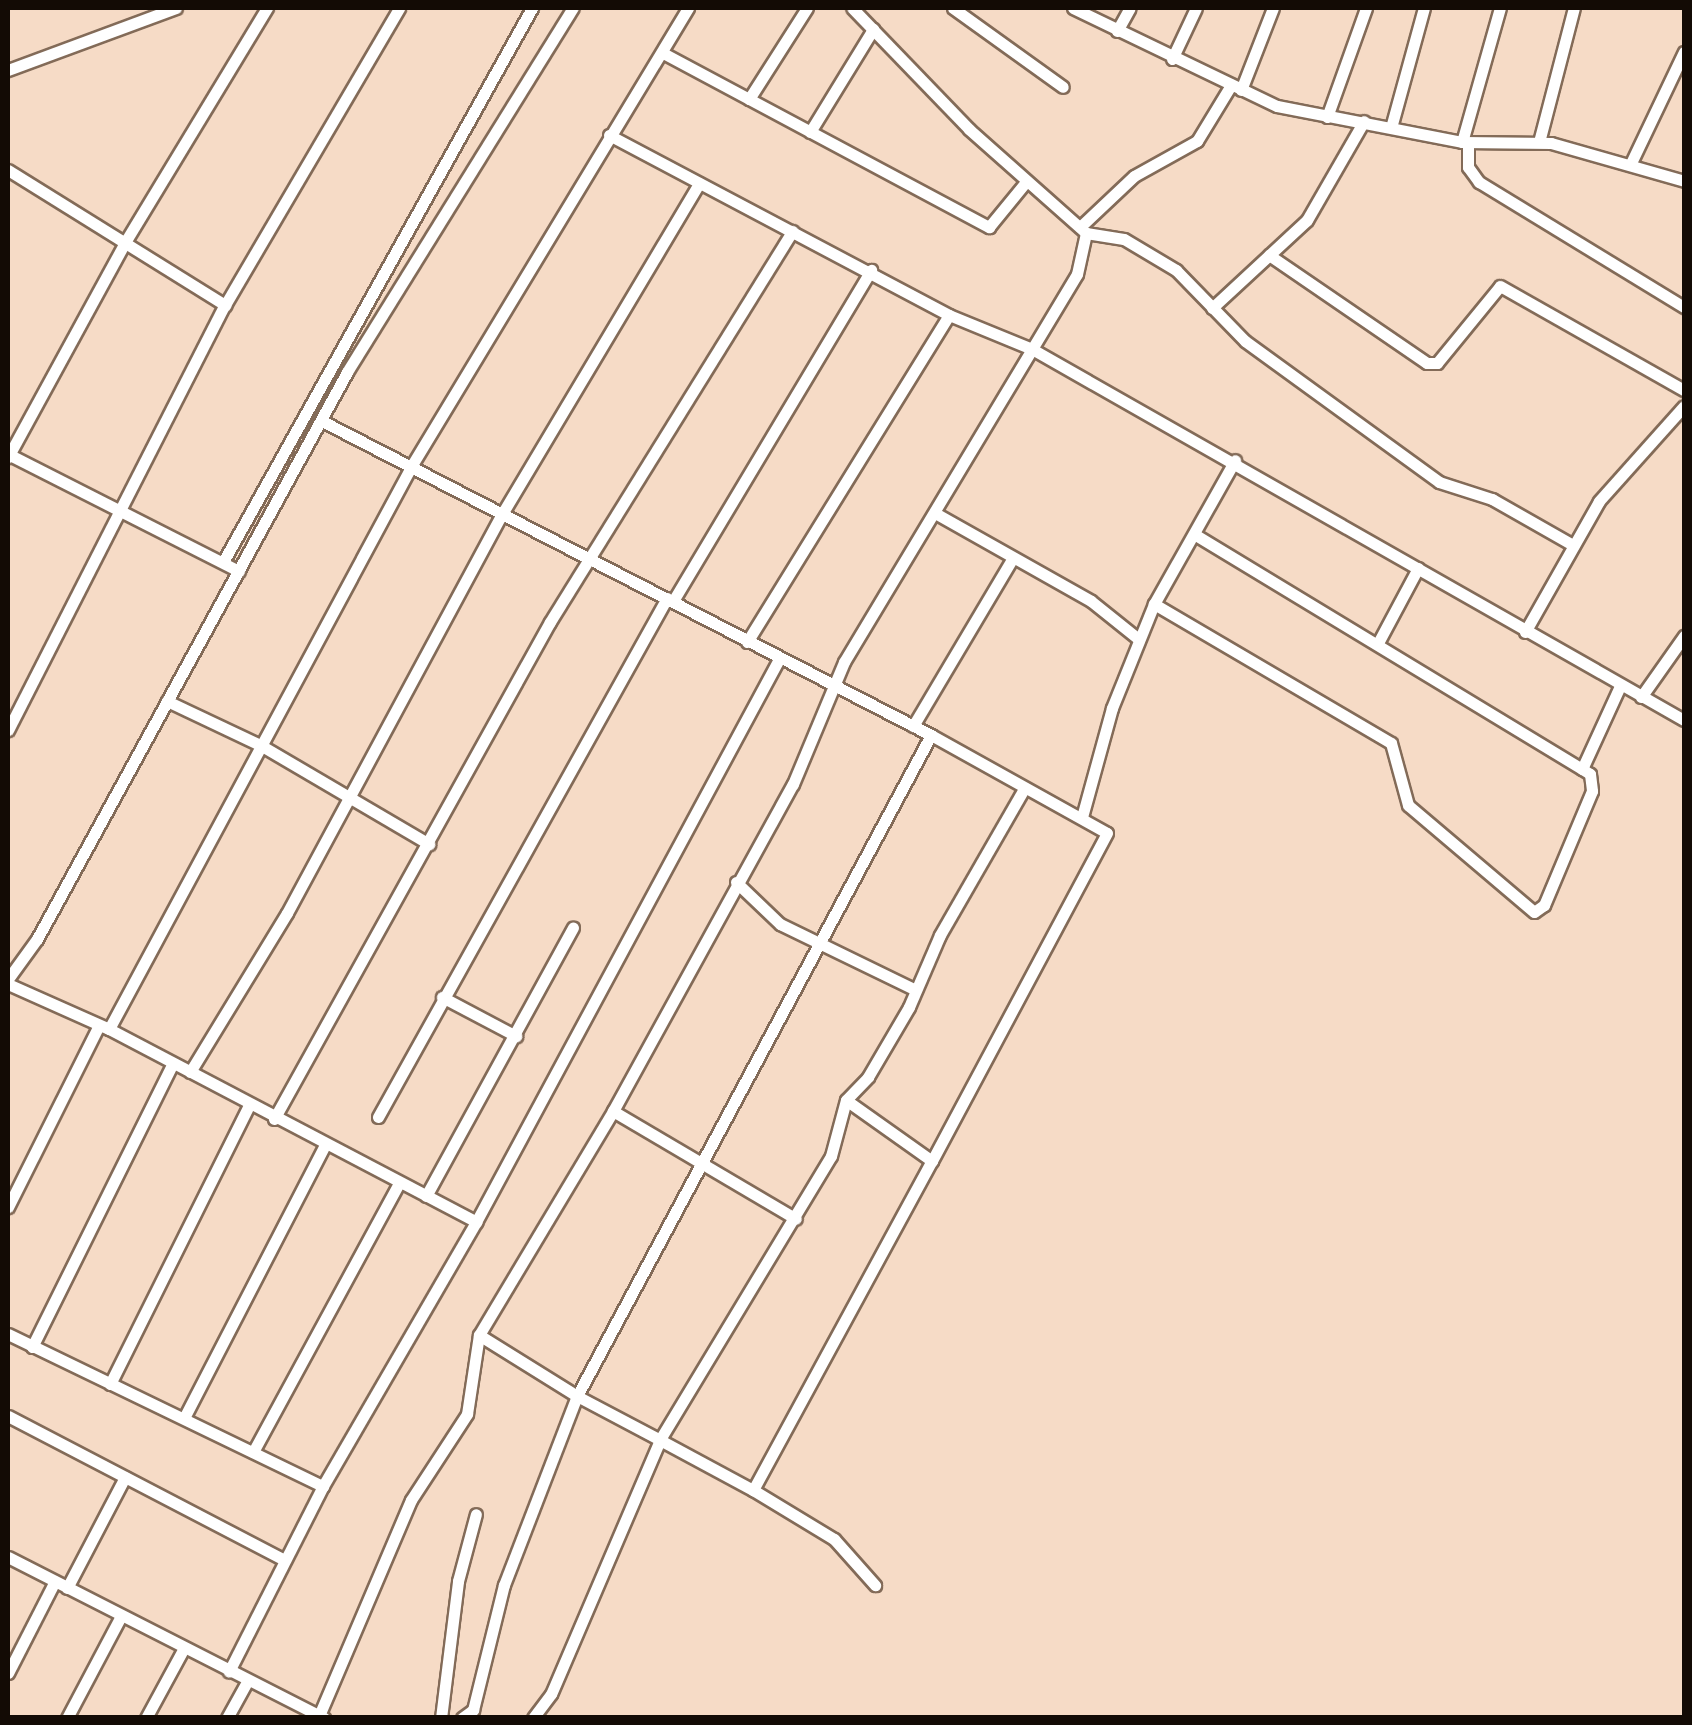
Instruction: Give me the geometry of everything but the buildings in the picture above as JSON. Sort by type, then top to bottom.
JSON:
[{"type":"street","points":[[8,70],[176,8]]},
{"type":"street","points":[[239,571],[8,455],[124,244],[268,8]]},
{"type":"street","points":[[8,730],[226,305],[400,8]]},
{"type":"street","points":[[223,562],[532,8]]},
{"type":"street","points":[[476,1222],[248,1107],[104,1027],[8,982],[37,938],[322,421],[574,8]]},
{"type":"street","points":[[8,1207],[412,465],[688,8]]},
{"type":"street","points":[[748,99],[807,8]]},
{"type":"street","points":[[852,8],[1025,182],[1083,230],[1124,239],[1176,270],[1245,341],[1426,474],[1492,499],[1573,545]]},
{"type":"street","points":[[953,8],[1063,87]]},
{"type":"street","points":[[1073,8],[1236,88],[1327,118],[1392,124],[1465,142],[1540,142],[1684,181]]},
{"type":"street","points":[[1117,31],[1130,8]]},
{"type":"street","points":[[1172,59],[1196,8]]},
{"type":"street","points":[[8,1557],[320,1717],[411,1500],[467,1414],[479,1336],[612,1111],[793,784],[831,689],[1076,274],[1083,230],[1126,182],[1197,141],[1236,88],[1273,8]]},
{"type":"street","points":[[1327,118],[1366,8]]},
{"type":"street","points":[[1392,124],[1424,8]]},
{"type":"street","points":[[1500,8],[1465,142],[1468,167],[1479,182],[1684,307]]},
{"type":"street","points":[[1540,142],[1574,8]]},
{"type":"street","points":[[810,132],[873,29]]},
{"type":"street","points":[[663,52],[990,226],[1025,182]]},
{"type":"street","points":[[1631,164],[1684,52]]},
{"type":"street","points":[[1212,308],[1324,197],[1364,122]]},
{"type":"street","points":[[610,135],[950,315],[1032,350],[1235,460],[1525,632],[1684,720]]},
{"type":"street","points":[[8,170],[226,305]]},
{"type":"street","points":[[190,1072],[350,798],[502,514],[699,183]]},
{"type":"street","points":[[274,1119],[588,559],[792,231]]},
{"type":"street","points":[[1269,255],[1428,363],[1437,363],[1500,286],[1684,390]]},
{"type":"street","points":[[378,1117],[670,599],[870,270]]},
{"type":"street","points":[[746,642],[950,315]]},
{"type":"street","points":[[1525,632],[1608,490],[1684,406]]},
{"type":"street","points":[[322,421],[670,599],[831,689],[931,735],[1107,833],[754,1490]]},
{"type":"street","points":[[1082,817],[1136,637],[1235,460]]},
{"type":"street","points":[[935,513],[1090,601],[1136,637]]},
{"type":"street","points":[[1154,604],[1392,742],[1408,806],[1534,912],[1544,904],[1592,791],[1593,778],[1378,643],[1194,534]]},
{"type":"street","points":[[913,726],[1012,559]]},
{"type":"street","points":[[1378,643],[1418,568]]},
{"type":"street","points":[[1641,697],[1684,636]]},
{"type":"street","points":[[229,1671],[323,1486],[476,1222],[778,661]]},
{"type":"street","points":[[1582,769],[1620,686]]},
{"type":"street","points":[[166,702],[262,746],[430,844]]},
{"type":"street","points":[[462,1718],[473,1710],[504,1585],[576,1396],[931,735]]},
{"type":"street","points":[[532,1718],[551,1694],[660,1440],[831,1156],[846,1100],[868,1077],[1024,789]]},
{"type":"street","points":[[736,882],[760,911],[821,946],[914,990]]},
{"type":"street","points":[[426,1196],[573,928]]},
{"type":"street","points":[[442,998],[516,1036]]},
{"type":"street","points":[[32,1347],[174,1064]]},
{"type":"street","points":[[846,1100],[932,1161]]},
{"type":"street","points":[[110,1384],[248,1107]]},
{"type":"street","points":[[612,1111],[796,1218]]},
{"type":"street","points":[[184,1418],[325,1145]]},
{"type":"street","points":[[253,1452],[399,1183]]},
{"type":"street","points":[[8,1334],[323,1486]]},
{"type":"street","points":[[479,1336],[576,1396],[754,1490],[834,1540],[875,1585]]},
{"type":"street","points":[[8,1416],[286,1560]]},
{"type":"street","points":[[67,1588],[124,1477]]},
{"type":"street","points":[[441,1718],[458,1580],[476,1514]]},
{"type":"street","points":[[8,1673],[55,1581]]},
{"type":"street","points":[[68,1718],[121,1616]]},
{"type":"street","points":[[146,1718],[184,1648]]},
{"type":"street","points":[[227,1718],[248,1680]]}]
